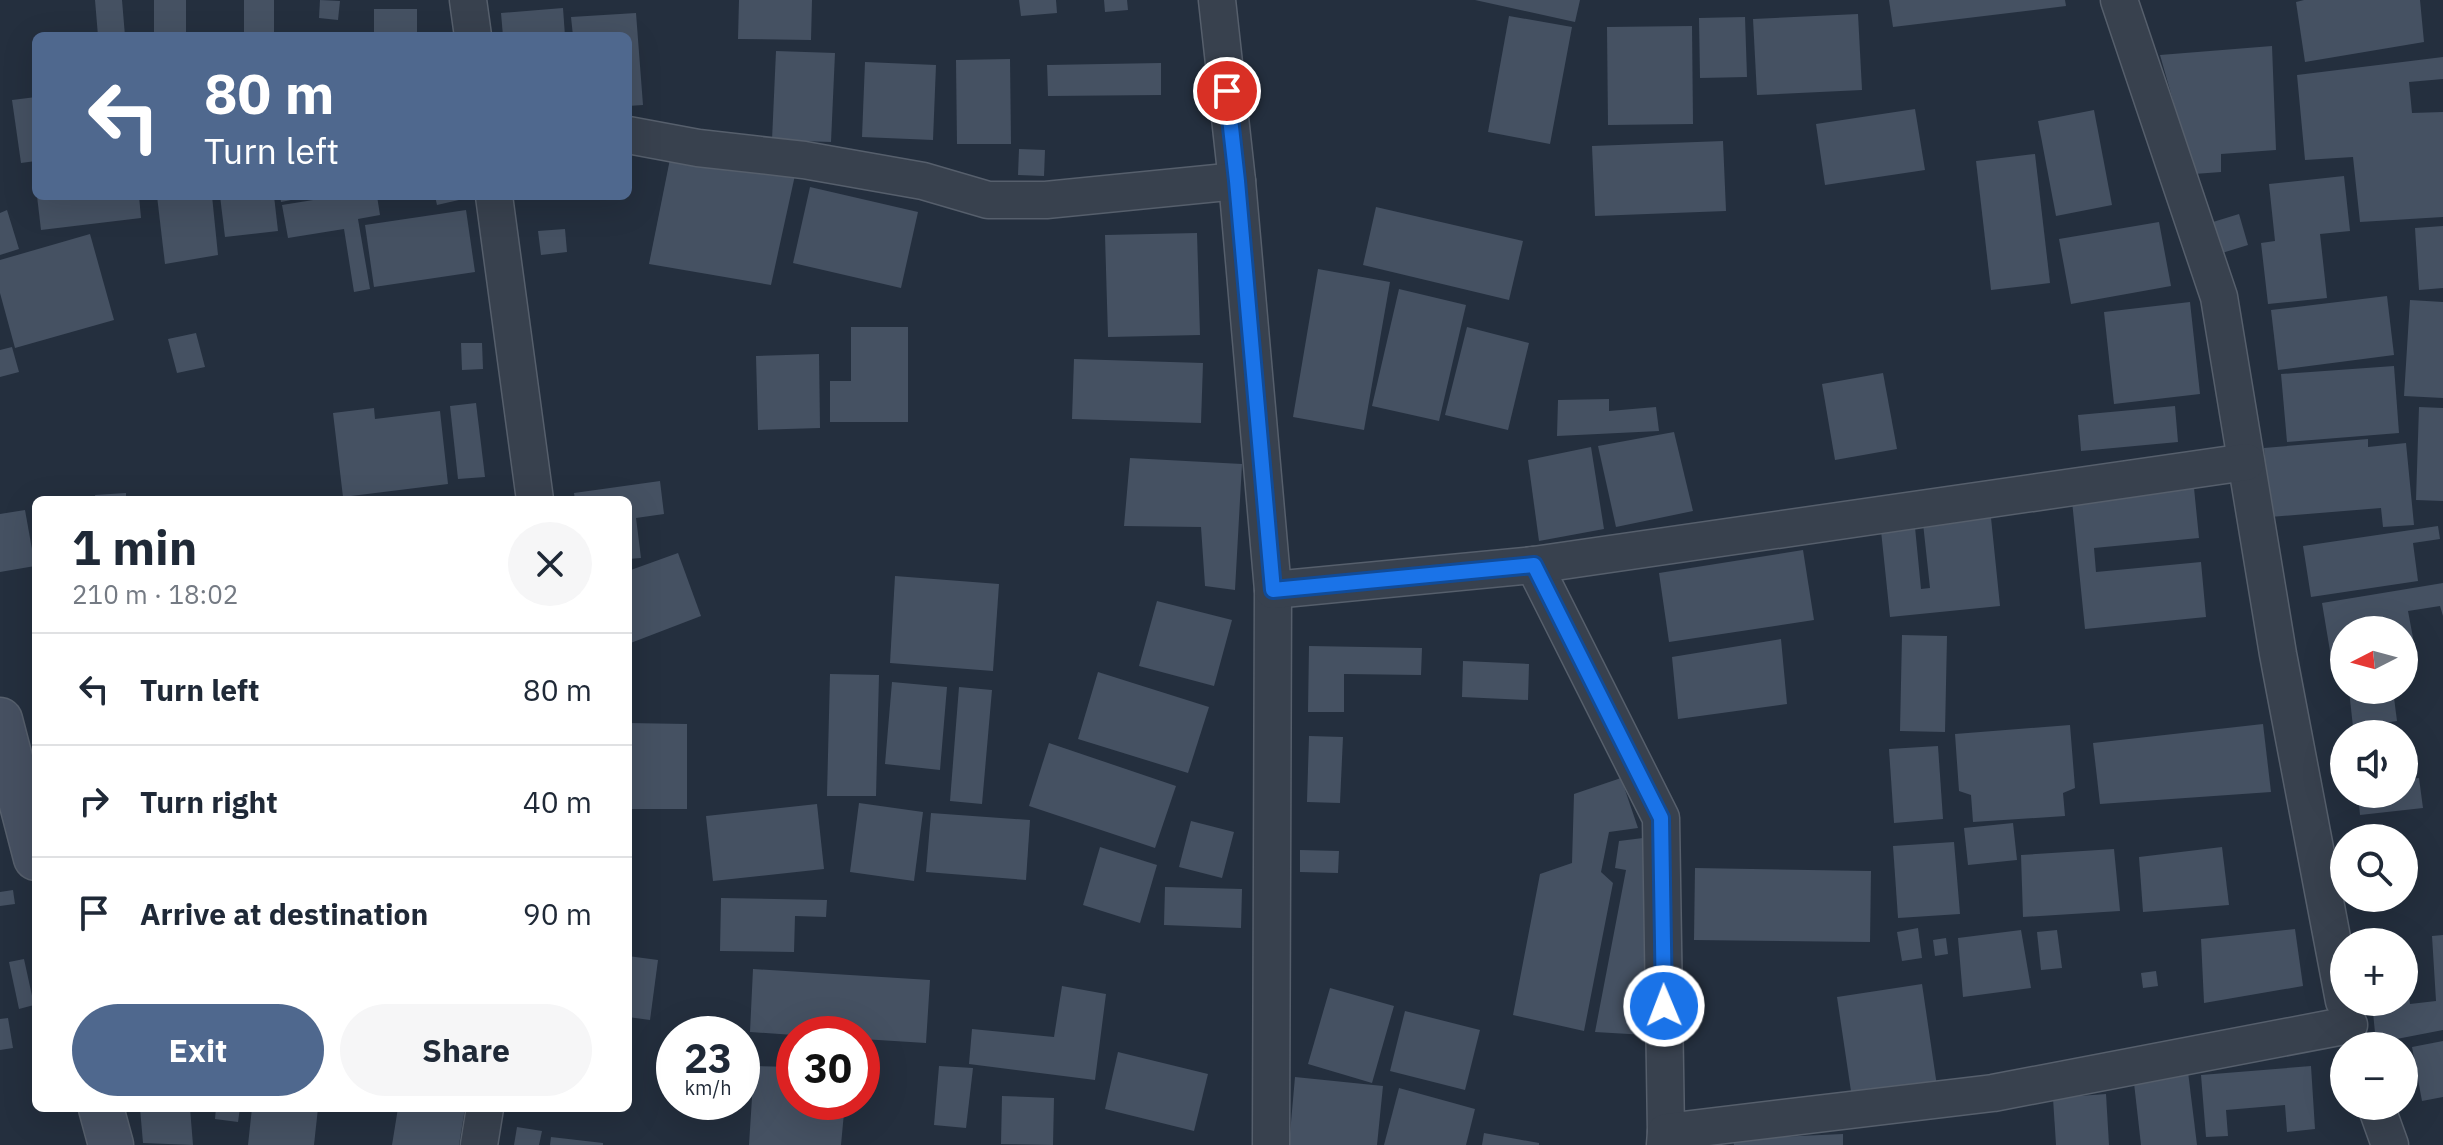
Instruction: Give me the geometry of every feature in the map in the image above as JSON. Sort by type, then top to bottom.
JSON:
[{"type":"street","points":[[468,0],[472,32]]},
{"type":"street","points":[[1217,0],[1237,181],[1273,590],[1271,1145]]},
{"type":"street","points":[[1534,565],[1661,818],[1665,1138],[1993,1093],[2348,1019],[2278,654],[2219,297],[2119,0]]},
{"type":"street","points":[[632,136],[698,148],[804,160],[923,181],[988,200],[1046,200],[1237,181]]},
{"type":"street","points":[[495,200],[534,496]]},
{"type":"street","points":[[1273,590],[1534,565],[2246,462]]},
{"type":"street","points":[[0,720],[32,843]]},
{"type":"street","points":[[102,1112],[111,1145]]},
{"type":"street","points":[[479,1145],[484,1112]]},
{"type":"street","points":[[2381,1120],[2390,1145]]},
{"type":"building","points":[[95,0],[122,0],[125,32],[98,32]]},
{"type":"building","points":[[154,0],[186,0],[186,32],[154,32]]},
{"type":"building","points":[[244,0],[274,0],[274,32],[244,32]]},
{"type":"building","points":[[320,0],[340,1],[338,20],[319,18]]},
{"type":"building","points":[[739,0],[812,0],[811,40],[738,39]]},
{"type":"building","points":[[1019,0],[1056,0],[1057,13],[1021,16]]},
{"type":"building","points":[[1104,0],[1127,0],[1128,10],[1105,12]]},
{"type":"building","points":[[1475,0],[1580,0],[1575,22]]},
{"type":"building","points":[[1889,0],[2065,0],[2066,6],[1893,27]]},
{"type":"building","points":[[2420,0],[2424,42],[2305,62],[2296,2]]},
{"type":"building","points":[[563,8],[565,32],[503,32],[501,13]]},
{"type":"building","points":[[374,9],[417,9],[417,32],[374,32]]},
{"type":"building","points":[[636,13],[643,105],[632,106],[632,32],[573,32],[571,17]]},
{"type":"building","points":[[1858,14],[1862,90],[1757,95],[1753,19]]},
{"type":"building","points":[[1509,16],[1572,27],[1550,144],[1488,132]]},
{"type":"building","points":[[1745,17],[1747,77],[1700,78],[1699,18]]},
{"type":"building","points":[[1692,26],[1693,124],[1608,125],[1607,27]]},
{"type":"building","points":[[2272,46],[2276,150],[2221,154],[2221,172],[2194,174],[2160,55]]},
{"type":"building","points":[[776,51],[835,53],[831,142],[772,140]]},
{"type":"building","points":[[2443,57],[2443,79],[2409,82],[2412,113],[2443,112],[2443,217],[2360,222],[2353,157],[2305,160],[2297,75]]},
{"type":"building","points":[[1010,59],[1011,144],[957,144],[956,60]]},
{"type":"building","points":[[865,62],[936,65],[933,140],[862,137]]},
{"type":"building","points":[[1161,63],[1161,95],[1048,96],[1047,65]]},
{"type":"building","points":[[32,98],[32,162],[21,163],[12,100]]},
{"type":"building","points":[[1915,109],[1925,170],[1825,185],[1816,124]]},
{"type":"building","points":[[2094,110],[2112,205],[2056,216],[2038,121]]},
{"type":"building","points":[[1723,141],[1726,211],[1595,216],[1592,146]]},
{"type":"building","points":[[1019,149],[1045,150],[1044,176],[1018,175]]},
{"type":"building","points":[[671,154],[795,175],[771,285],[649,264]]},
{"type":"building","points":[[2035,154],[2050,283],[1991,290],[1976,161]]},
{"type":"building","points":[[2344,176],[2350,231],[2320,234],[2327,298],[2268,304],[2261,243],[2275,241],[2269,184]]},
{"type":"building","points":[[810,187],[918,212],[901,288],[793,263]]},
{"type":"building","points":[[37,200],[139,200],[141,218],[41,230]]},
{"type":"building","points":[[157,200],[212,200],[218,255],[165,264]]},
{"type":"building","points":[[220,200],[274,200],[278,231],[225,237]]},
{"type":"building","points":[[313,200],[378,200],[380,215],[358,219],[370,289],[354,292],[344,229],[288,238],[282,205]]},
{"type":"building","points":[[436,200],[459,200],[437,205]]},
{"type":"building","points":[[1376,207],[1523,241],[1509,300],[1363,265]]},
{"type":"building","points":[[7,210],[19,249],[0,255],[0,213]]},
{"type":"building","points":[[466,210],[475,272],[374,287],[365,225]]},
{"type":"building","points":[[2239,214],[2248,245],[2222,253],[2213,222]]},
{"type":"building","points":[[2159,222],[2171,286],[2071,304],[2059,239]]},
{"type":"building","points":[[2443,226],[2443,288],[2419,290],[2415,228]]},
{"type":"building","points":[[565,229],[567,252],[541,255],[538,231]]},
{"type":"building","points":[[1197,233],[1200,335],[1108,337],[1105,235]]},
{"type":"building","points":[[90,234],[114,320],[15,348],[0,293],[0,260]]},
{"type":"building","points":[[1318,269],[1390,282],[1364,430],[1293,417]]},
{"type":"building","points":[[1399,289],[1466,305],[1439,421],[1372,406]]},
{"type":"building","points":[[2387,296],[2394,355],[2278,370],[2271,310]]},
{"type":"building","points":[[2410,300],[2443,302],[2443,398],[2404,396]]},
{"type":"building","points":[[2190,302],[2200,394],[2114,404],[2104,312]]},
{"type":"building","points":[[851,327],[908,327],[908,422],[830,422],[830,381],[851,381]]},
{"type":"building","points":[[1467,327],[1529,343],[1508,430],[1445,415]]},
{"type":"building","points":[[196,333],[205,367],[177,373],[168,339]]},
{"type":"building","points":[[461,343],[482,343],[483,369],[462,370]]},
{"type":"building","points":[[12,347],[19,372],[0,377],[0,350]]},
{"type":"building","points":[[819,354],[820,428],[758,430],[756,356]]},
{"type":"building","points":[[1074,359],[1203,363],[1201,423],[1072,419]]},
{"type":"building","points":[[2394,366],[2399,433],[2287,442],[2281,374]]},
{"type":"building","points":[[1883,373],[1897,449],[1835,460],[1822,384]]},
{"type":"building","points":[[1609,399],[1609,411],[1656,407],[1659,431],[1557,436],[1558,400]]},
{"type":"building","points":[[476,403],[485,477],[458,479],[450,406]]},
{"type":"building","points":[[2175,406],[2178,442],[2081,451],[2078,415]]},
{"type":"building","points":[[2419,407],[2443,408],[2443,501],[2416,500]]},
{"type":"building","points":[[374,408],[375,419],[440,411],[448,484],[343,496],[333,413]]},
{"type":"building","points":[[1674,432],[1693,511],[1616,527],[1598,446]]},
{"type":"building","points":[[2368,439],[2368,447],[2406,443],[2414,525],[2383,527],[2381,508],[2270,517],[2264,448]]},
{"type":"building","points":[[1591,447],[1604,529],[1539,541],[1528,460]]},
{"type":"building","points":[[1130,458],[1242,464],[1235,590],[1205,586],[1201,527],[1124,526]]},
{"type":"building","points":[[660,481],[664,514],[636,518],[641,558],[632,559],[632,496],[574,496],[574,493]]},
{"type":"building","points":[[2194,488],[2199,538],[2094,548],[2096,572],[2201,562],[2206,617],[2085,629],[2072,501]]},
{"type":"building","points":[[126,493],[126,496],[95,495]]},
{"type":"building","points":[[1990,508],[2000,606],[1890,617],[1880,521],[1914,517],[1921,589],[1930,588],[1922,514]]},
{"type":"building","points":[[25,510],[32,567],[0,572],[0,514]]},
{"type":"building","points":[[2438,526],[2440,539],[2413,543],[2418,581],[2311,597],[2303,546]]},
{"type":"building","points":[[1803,550],[1814,620],[1669,642],[1659,573]]},
{"type":"building","points":[[678,553],[701,616],[632,642],[632,570]]},
{"type":"building","points":[[895,576],[999,584],[993,671],[890,663]]},
{"type":"building","points":[[2443,583],[2443,616],[2440,606],[2408,611],[2409,616],[2330,616],[2330,651],[2322,603]]},
{"type":"building","points":[[1157,601],[1232,620],[1214,686],[1139,666]]},
{"type":"building","points":[[1902,635],[1947,636],[1945,732],[1900,731]]},
{"type":"building","points":[[1781,639],[1787,704],[1678,719],[1672,657]]},
{"type":"building","points":[[1309,646],[1422,648],[1421,675],[1344,674],[1344,712],[1308,712]]},
{"type":"building","points":[[1463,661],[1529,664],[1528,700],[1462,697]]},
{"type":"building","points":[[1098,672],[1209,707],[1188,773],[1078,739]]},
{"type":"building","points":[[830,674],[879,675],[876,796],[827,796]]},
{"type":"building","points":[[892,682],[947,687],[940,770],[885,764]]},
{"type":"building","points":[[959,687],[992,690],[982,804],[950,801]]},
{"type":"building","points":[[2351,704],[2395,704],[2397,720],[2352,720]]},
{"type":"building","points":[[632,723],[687,724],[687,809],[632,809]]},
{"type":"building","points":[[2263,724],[2271,792],[2100,804],[2093,743]]},
{"type":"building","points":[[2070,725],[2075,788],[2063,793],[2065,816],[1973,822],[1971,795],[1959,791],[1955,734]]},
{"type":"building","points":[[1309,736],[1343,737],[1340,803],[1307,802]]},
{"type":"building","points":[[1049,743],[1176,786],[1155,848],[1029,806]]},
{"type":"building","points":[[1938,746],[1943,819],[1894,823],[1889,749]]},
{"type":"building","points":[[1621,778],[1638,828],[1609,832],[1601,872],[1613,883],[1584,1031],[1513,1015],[1540,874],[1572,863],[1574,794]]},
{"type":"building","points":[[2418,778],[2423,808],[2360,815],[2359,808],[2418,808]]},
{"type":"building","points":[[859,803],[923,812],[914,881],[850,872]]},
{"type":"building","points":[[817,804],[824,869],[713,881],[706,816]]},
{"type":"building","points":[[931,813],[1030,820],[1026,880],[926,872]]},
{"type":"building","points":[[1191,821],[1234,832],[1222,878],[1179,867]]},
{"type":"building","points":[[2013,823],[2017,860],[1968,865],[1964,828]]},
{"type":"building","points":[[1643,838],[1646,1035],[1595,1032],[1626,870],[1615,868],[1619,841]]},
{"type":"building","points":[[1954,842],[1960,914],[1898,918],[1893,846]]},
{"type":"building","points":[[1100,847],[1157,865],[1140,923],[1083,905]]},
{"type":"building","points":[[2222,847],[2229,905],[2143,912],[2139,857]]},
{"type":"building","points":[[2114,849],[2120,911],[2023,917],[2021,855]]},
{"type":"building","points":[[1300,850],[1339,851],[1338,873],[1300,872]]},
{"type":"building","points":[[1695,868],[1871,871],[1870,942],[1694,940]]},
{"type":"building","points":[[1165,887],[1242,889],[1241,928],[1164,925]]},
{"type":"building","points":[[13,890],[15,904],[0,906],[0,892]]},
{"type":"building","points":[[721,898],[827,900],[826,917],[795,916],[794,952],[720,951]]},
{"type":"building","points":[[1918,928],[1922,958],[1902,961],[1897,932]]},
{"type":"building","points":[[2295,929],[2303,986],[2204,1003],[2201,939]]},
{"type":"building","points":[[2021,930],[2031,988],[1963,997],[1958,938]]},
{"type":"building","points":[[2057,930],[2062,968],[2041,970],[2037,932]]},
{"type":"building","points":[[2443,935],[2443,1030],[2418,1035],[2418,1032],[2375,1032],[2373,1016],[2418,1016],[2418,1003],[2436,1001],[2432,936]]},
{"type":"building","points":[[1946,938],[1948,954],[1935,956],[1933,940]]},
{"type":"building","points":[[632,957],[658,960],[650,1020],[632,1018]]},
{"type":"building","points":[[24,959],[32,1006],[19,1009],[9,962]]},
{"type":"building","points":[[753,969],[930,980],[926,1043],[880,1040],[880,1016],[776,1016],[776,1034],[760,1033],[760,1016],[751,1016]]},
{"type":"building","points":[[2156,971],[2158,986],[2143,988],[2141,973]]},
{"type":"building","points":[[1922,984],[1937,1086],[1852,1098],[1837,997]]},
{"type":"building","points":[[1062,986],[1106,994],[1095,1080],[969,1064],[972,1029],[1054,1037]]},
{"type":"building","points":[[1330,988],[1394,1006],[1372,1083],[1308,1064]]},
{"type":"building","points":[[1405,1011],[1480,1030],[1465,1090],[1390,1071]]},
{"type":"building","points":[[8,1018],[13,1048],[0,1050],[0,1019]]},
{"type":"building","points":[[2443,1041],[2443,1097],[2422,1101],[2418,1079],[2418,1046]]},
{"type":"building","points":[[1118,1052],[1208,1074],[1194,1131],[1105,1109]]},
{"type":"building","points":[[760,1066],[776,1067],[776,1120],[843,1120],[841,1145],[749,1145],[751,1120],[760,1120]]},
{"type":"building","points":[[939,1066],[973,1068],[966,1128],[934,1125]]},
{"type":"building","points":[[2311,1066],[2315,1129],[2287,1132],[2285,1105],[2226,1110],[2228,1136],[2206,1137],[2201,1075]]},
{"type":"building","points":[[2188,1072],[2197,1145],[2141,1145],[2133,1074]]},
{"type":"building","points":[[1295,1077],[1383,1086],[1377,1145],[1289,1145]]},
{"type":"building","points":[[1399,1088],[1475,1109],[1466,1145],[1384,1145]]},
{"type":"building","points":[[2106,1094],[2109,1145],[2056,1145],[2053,1098]]},
{"type":"building","points":[[1002,1096],[1054,1098],[1053,1145],[1001,1144]]},
{"type":"building","points":[[140,1112],[190,1112],[193,1145],[143,1143]]},
{"type":"building","points":[[216,1112],[239,1112],[238,1122],[215,1119]]},
{"type":"building","points":[[252,1112],[318,1112],[314,1145],[248,1145]]},
{"type":"building","points":[[397,1112],[464,1112],[459,1145],[392,1145]]},
{"type":"building","points":[[517,1127],[542,1131],[539,1145],[514,1145]]},
{"type":"building","points":[[1484,1133],[1539,1143],[1539,1145],[1482,1145]]},
{"type":"building","points":[[1843,1134],[1843,1145],[1734,1145],[1733,1139]]},
{"type":"building","points":[[551,1137],[603,1143],[603,1145],[550,1145]]},
{"type":"route","points":[[1227,91],[1273,590],[1534,565],[1661,818],[1664,1006]]}]
